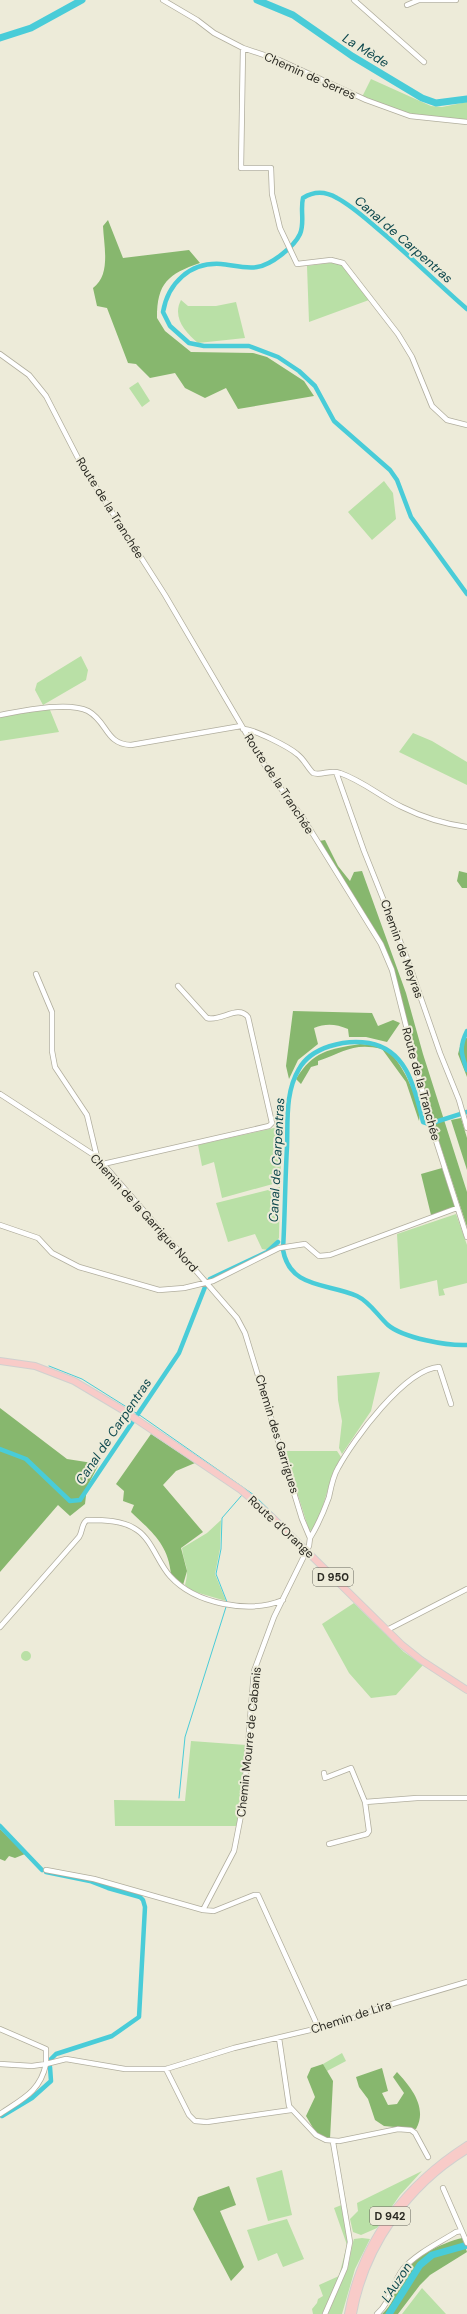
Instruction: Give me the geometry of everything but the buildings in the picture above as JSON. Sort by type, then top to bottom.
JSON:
[{"type":"main road","name":"Route d'Orange","points":[[0,1361],[35,1366],[74,1381],[121,1409],[200,1462],[257,1503],[387,1630],[421,1660],[467,1690]]},
{"type":"main road","name":"D 942","points":[[351,2313],[360,2271],[376,2236],[392,2213],[432,2169],[467,2144]]},
{"type":"main road","name":"D 942","points":[[351,2313],[368,2264],[395,2217],[421,2186],[445,2165],[467,2150]]},
{"type":"street","name":"Chemin de Serres","points":[[163,0],[197,20],[214,33],[243,48],[279,60],[366,100],[410,116],[467,122]]},
{"type":"street","points":[[354,0],[424,62]]},
{"type":"street","points":[[407,5],[426,0],[456,0]]},
{"type":"street","points":[[243,48],[241,168],[271,168],[272,194],[280,228],[297,264],[331,260],[343,263],[398,334],[412,357],[432,406],[447,420],[467,425]]},
{"type":"street","name":"Route de la Tranchée","points":[[0,354],[29,376],[46,396],[80,462],[165,595],[270,774],[303,818],[338,877],[360,908],[387,955],[430,1123],[467,1237]]},
{"type":"street","points":[[0,715],[50,708],[77,708],[94,715],[111,738],[118,744],[131,745],[242,728],[292,750],[302,758],[313,773],[336,772],[367,785],[402,807],[439,821],[467,827]]},
{"type":"street","name":"Chemin de Meyras","points":[[336,772],[463,1113],[467,1128]]},
{"type":"street","points":[[36,974],[52,1012],[52,1051],[55,1067],[87,1115],[96,1157]]},
{"type":"street","points":[[103,1164],[269,1126],[272,1123],[248,1017],[242,1012],[238,1012],[217,1018],[208,1018],[178,986]]},
{"type":"street","name":"Chemin de la Garrigue Nord","points":[[0,1094],[96,1157],[208,1283],[237,1318]]},
{"type":"street","points":[[0,1224],[38,1238],[52,1253],[74,1265],[143,1287],[173,1289],[208,1283],[284,1247],[305,1244],[319,1256],[330,1255],[458,1209]]},
{"type":"street","name":"Chemin des Garrigues","points":[[237,1318],[247,1339],[302,1519],[310,1538]]},
{"type":"street","points":[[307,1552],[310,1538],[327,1501],[337,1469],[365,1425],[398,1391],[420,1375],[439,1367],[451,1404]]},
{"type":"street","points":[[0,1627],[79,1537],[82,1532],[82,1525],[87,1520],[119,1523],[138,1530],[170,1576],[187,1591],[193,1594],[222,1604],[260,1606],[283,1600]]},
{"type":"street","name":"Chemin Mourre de Cabanis","points":[[201,1910],[234,1851],[241,1818],[254,1671],[271,1624],[307,1552]]},
{"type":"street","points":[[387,1630],[467,1589]]},
{"type":"street","points":[[324,1773],[326,1778],[351,1768],[365,1802],[369,1831],[367,1834],[329,1844]]},
{"type":"street","points":[[365,1802],[417,1798],[467,1798]]},
{"type":"street","points":[[46,1870],[94,1879],[201,1910],[214,1911],[254,1895],[258,1895],[319,2029]]},
{"type":"street","name":"Chemin de Lira","points":[[0,2064],[32,2066],[66,2059],[125,2069],[166,2070],[234,2048],[319,2029],[382,2007],[467,1982]]},
{"type":"street","points":[[0,2028],[43,2047],[46,2051],[46,2064],[39,2084],[33,2091],[0,2114]]},
{"type":"street","points":[[279,2038],[287,2096],[291,2110]]},
{"type":"street","points":[[166,2070],[189,2115],[195,2121],[207,2122],[291,2110],[298,2113],[316,2135],[333,2142],[398,2129],[411,2130],[416,2133],[428,2157]]},
{"type":"street","points":[[325,2314],[346,2268],[350,2242],[333,2142]]},
{"type":"street","points":[[443,2188],[467,2242]]},
{"type":"street","points":[[377,2314],[387,2302],[399,2275],[410,2262],[456,2232],[461,2231]]},
{"type":"green space","points":[[371,79],[431,106],[442,107],[467,102],[467,121],[409,114],[362,97]]},
{"type":"green space","points":[[108,220],[123,258],[189,250],[200,263],[172,276],[162,288],[159,296],[157,318],[165,331],[191,352],[253,353],[267,357],[304,381],[314,396],[238,409],[226,388],[205,398],[185,388],[175,373],[150,378],[136,364],[128,363],[107,308],[97,306],[93,288],[99,282],[104,268],[105,251],[103,226]]},
{"type":"green space","points":[[336,262],[342,264],[369,300],[309,322],[307,266]]},
{"type":"green space","points":[[181,300],[188,306],[216,306],[236,302],[245,338],[198,343],[181,324],[178,312]]},
{"type":"green space","points":[[138,382],[150,401],[142,407],[129,388]]},
{"type":"green space","points":[[384,481],[393,493],[396,519],[372,540],[348,512]]},
{"type":"green space","points":[[81,656],[88,670],[86,680],[43,705],[35,690],[37,683]]},
{"type":"green space","points":[[41,710],[50,710],[59,732],[0,741],[0,717]]},
{"type":"green space","points":[[413,733],[432,741],[467,762],[467,785],[399,752]]},
{"type":"green space","points":[[325,840],[338,866],[350,881],[354,872],[362,871],[406,993],[423,1054],[467,1192],[467,1227],[432,1120],[389,956],[351,891],[339,875],[319,841]]},
{"type":"green space","points":[[459,871],[467,873],[467,888],[462,888],[457,881]]},
{"type":"green space","points":[[293,1011],[372,1013],[378,1026],[393,1020],[400,1023],[387,1042],[366,1037],[349,1037],[348,1029],[335,1025],[323,1025],[314,1028],[318,1044],[298,1060],[289,1079],[286,1066]]},
{"type":"green space","points":[[467,1038],[467,1077],[458,1054],[462,1039]]},
{"type":"green space","points":[[360,1044],[381,1047],[393,1055],[410,1083],[418,1105],[419,1121],[406,1082],[382,1049],[372,1047],[356,1047],[342,1051],[318,1061],[318,1065],[311,1067],[301,1084],[296,1079],[309,1062],[323,1053]]},
{"type":"green space","points":[[461,1118],[467,1138],[467,1170],[451,1120]]},
{"type":"green space","points":[[283,1126],[280,1182],[222,1198],[214,1162],[202,1166],[198,1145]]},
{"type":"green space","points":[[442,1168],[455,1207],[431,1215],[421,1174]]},
{"type":"green space","points":[[280,1187],[279,1238],[268,1250],[262,1249],[255,1234],[228,1242],[216,1203]]},
{"type":"green space","points":[[456,1214],[467,1245],[467,1283],[443,1289],[445,1295],[439,1296],[437,1280],[400,1289],[397,1234]]},
{"type":"green space","points":[[380,1372],[371,1411],[342,1454],[339,1448],[342,1421],[338,1400],[337,1376]]},
{"type":"green space","points":[[0,1408],[67,1459],[99,1464],[87,1487],[85,1504],[70,1516],[58,1505],[0,1572]]},
{"type":"green space","points":[[151,1434],[195,1463],[176,1471],[163,1485],[203,1532],[181,1548],[187,1571],[183,1585],[171,1574],[163,1546],[152,1532],[131,1512],[134,1505],[123,1501],[124,1491],[116,1484]]},
{"type":"green space","points":[[284,1451],[337,1451],[341,1457],[336,1466],[317,1522],[312,1531],[309,1530]]},
{"type":"green space","points":[[221,1520],[220,1549],[215,1574],[226,1601],[192,1591],[185,1585],[187,1570],[182,1548],[207,1533]]},
{"type":"green space","points":[[354,1603],[404,1652],[423,1665],[396,1695],[371,1698],[349,1673],[322,1624]]},
{"type":"green space","points":[[24,1651],[28,1651],[30,1652],[30,1660],[24,1661],[21,1658],[21,1654]]},
{"type":"green space","points":[[191,1741],[246,1745],[238,1826],[115,1826],[114,1800],[185,1801]]},
{"type":"green space","points":[[0,1829],[25,1854],[15,1858],[9,1856],[5,1861],[0,1859]]},
{"type":"green space","points":[[342,2053],[346,2061],[327,2071],[323,2064]]},
{"type":"green space","points":[[323,2064],[333,2081],[330,2139],[316,2133],[306,2116],[315,2097],[307,2077],[311,2068]]},
{"type":"green space","points":[[382,2068],[388,2091],[382,2093],[388,2105],[397,2104],[404,2093],[393,2077],[397,2072],[408,2084],[416,2098],[420,2113],[416,2129],[384,2126],[375,2120],[368,2099],[359,2087],[356,2077]]},
{"type":"green space","points":[[282,2170],[292,2215],[268,2221],[256,2178]]},
{"type":"green space","points":[[422,2171],[400,2195],[377,2228],[361,2235],[353,2232],[350,2219],[358,2211],[357,2203]]},
{"type":"green space","points":[[229,2186],[236,2205],[220,2211],[244,2267],[231,2281],[193,2209],[198,2197]]},
{"type":"green space","points":[[344,2204],[348,2238],[347,2245],[334,2208]]},
{"type":"green space","points":[[287,2219],[304,2259],[283,2267],[277,2253],[258,2261],[247,2230]]},
{"type":"green space","points":[[462,2238],[467,2252],[430,2275],[420,2285],[398,2314],[382,2314],[390,2305],[401,2277],[413,2263],[437,2247]]},
{"type":"green space","points":[[354,2239],[370,2239],[355,2269],[342,2314],[328,2314],[348,2267]]},
{"type":"green space","points":[[347,2245],[344,2266],[322,2314],[313,2314],[312,2309],[317,2303],[318,2299],[323,2296],[319,2285],[339,2276]]},
{"type":"green space","points":[[422,2288],[446,2314],[402,2314]]},
{"type":"waterway","name":"La Mède","points":[[0,38],[31,28],[82,0]]},
{"type":"waterway","name":"La Mède","points":[[257,0],[293,15],[352,56],[422,98],[436,103],[467,99]]},
{"type":"waterway","name":"Canal de Carpentras","points":[[467,309],[358,212],[333,196],[324,193],[315,193],[303,198],[302,225],[300,234],[282,255],[263,266],[248,268],[210,264],[190,271],[182,276],[175,284],[170,292],[163,312],[170,326],[189,343],[204,346],[249,346],[278,357],[299,371],[315,386],[334,421],[390,470],[397,480],[411,517],[467,594]]},
{"type":"waterway","name":"Canal de Carpentras","points":[[467,1031],[462,1046],[463,1059],[467,1070]]},
{"type":"waterway","name":"Canal de Carpentras","points":[[467,1112],[429,1124],[423,1122],[417,1097],[408,1073],[393,1054],[382,1047],[369,1043],[350,1042],[330,1046],[312,1055],[304,1061],[299,1069],[291,1087],[289,1097],[283,1250],[287,1263],[293,1272],[312,1283],[357,1296],[370,1305],[388,1325],[395,1330],[404,1334],[438,1343],[467,1345]]},
{"type":"waterway","name":"Canal de Carpentras","points":[[210,1279],[267,1252],[278,1242]]},
{"type":"waterway","name":"Canal de Carpentras","points":[[0,1449],[26,1459],[70,1501],[80,1500],[179,1353],[205,1287]]},
{"type":"waterway","points":[[49,1366],[82,1379],[141,1416],[254,1495],[306,1546]]},
{"type":"waterway","points":[[227,1602],[216,1574],[221,1549],[222,1518],[242,1495]]},
{"type":"waterway","points":[[179,1798],[185,1737],[226,1607]]},
{"type":"waterway","name":"Canal de Carpentras","points":[[0,1826],[42,1870]]},
{"type":"waterway","name":"Canal de Carpentras","points":[[46,1872],[90,1881],[140,1897],[143,1900],[145,1907],[139,2017],[112,2036],[56,2054],[49,2061]]},
{"type":"waterway","name":"Canal de Carpentras","points":[[2,2116],[32,2098],[51,2081],[50,2067]]},
{"type":"waterway","name":"L'Auzon","points":[[389,2314],[420,2265],[432,2255],[467,2245]]}]
